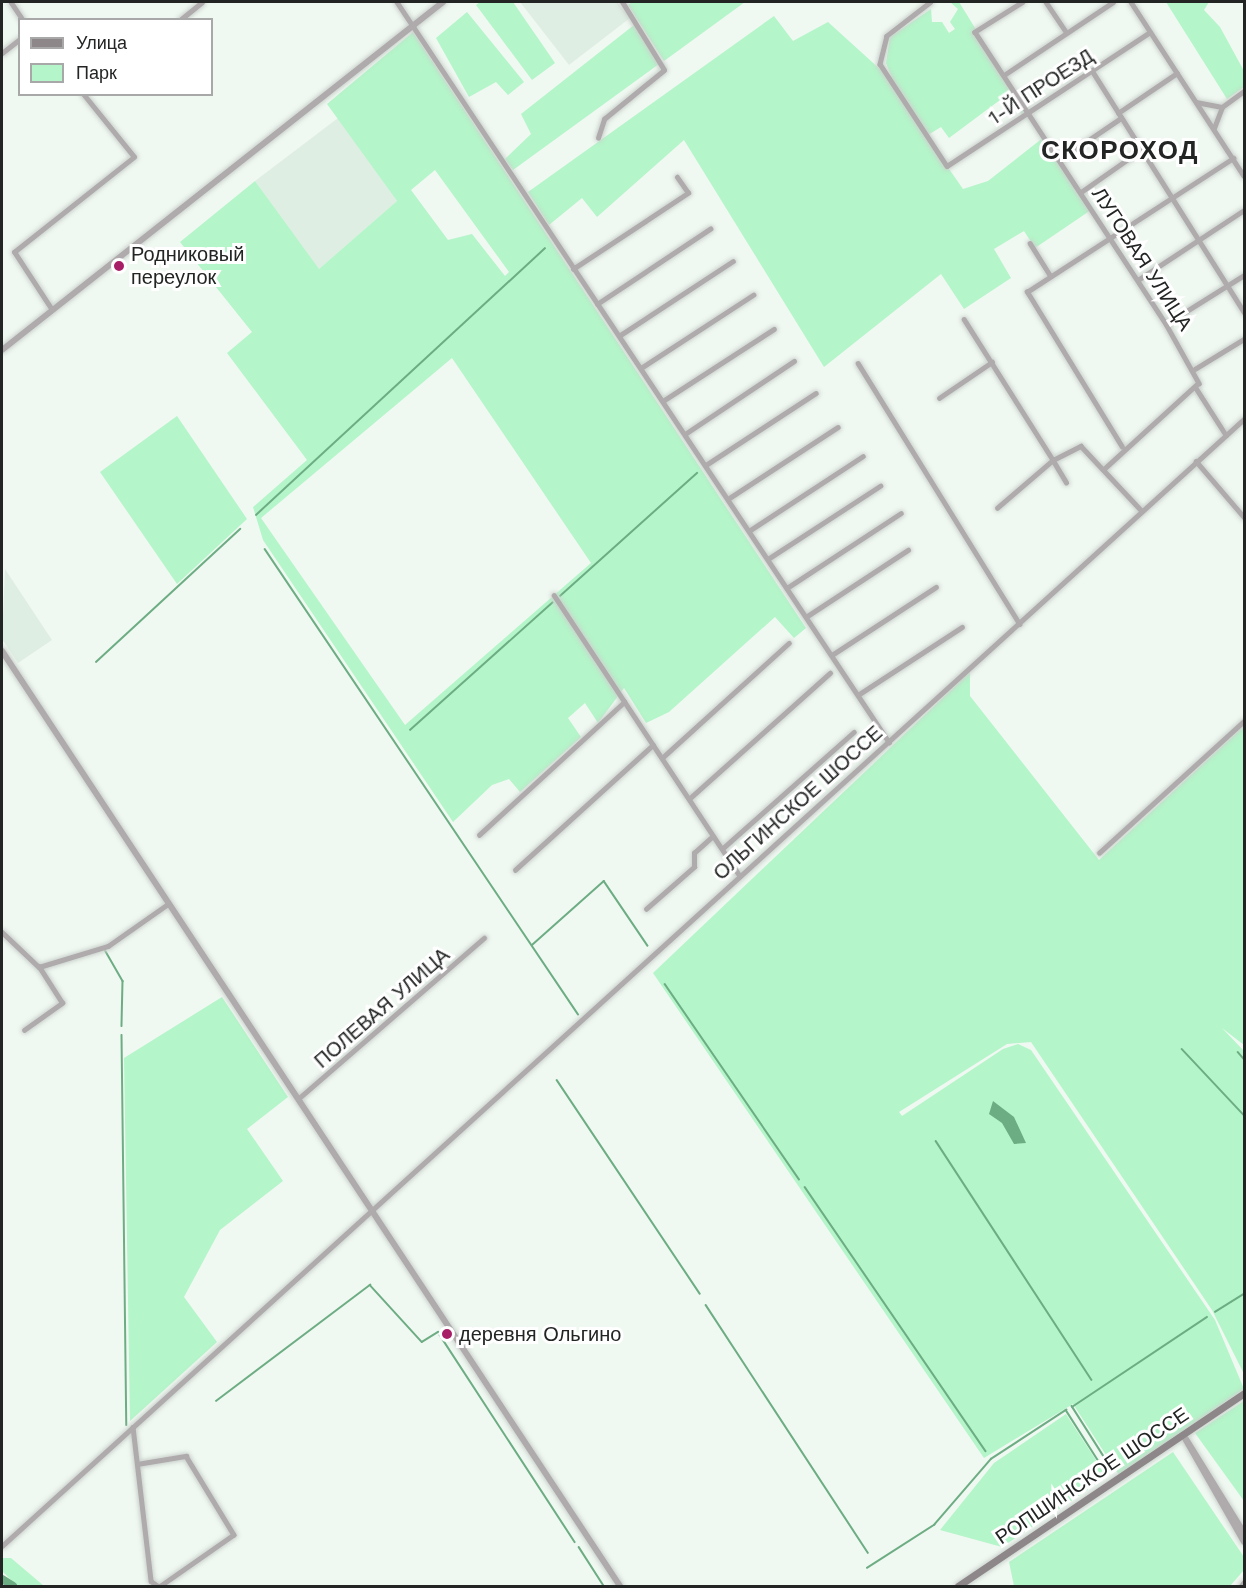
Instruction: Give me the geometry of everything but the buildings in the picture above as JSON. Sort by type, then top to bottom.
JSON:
[{"type":"main road","name":"РОПШИНСКОЕ ШОССЕ","points":[[958,1587],[1245,1393]]},
{"type":"street","points":[[10,2],[22,18]]},
{"type":"street","points":[[182,18],[202,2]]},
{"type":"street","points":[[397,2],[889,742]]},
{"type":"street","points":[[2,350],[442,2]]},
{"type":"street","points":[[598,138],[604,119],[664,70],[622,2]]},
{"type":"street","name":"1-Й ПРОЕЗД","points":[[931,2],[883,42],[884,75],[947,166],[1093,72],[1150,32]]},
{"type":"street","name":"ЛУГОВАЯ УЛИЦА","points":[[1023,2],[975,32],[1111,237],[1195,369],[1197,384],[1226,435]]},
{"type":"street","points":[[1046,2],[1066,32]]},
{"type":"street","points":[[1004,75],[1113,2]]},
{"type":"street","points":[[1131,2],[1245,176]]},
{"type":"street","points":[[2,53],[18,41]]},
{"type":"street","points":[[1093,72],[1245,312]]},
{"type":"street","points":[[1059,160],[1177,73]]},
{"type":"street","points":[[1214,128],[1222,107],[1245,92]]},
{"type":"street","points":[[52,310],[14,252],[134,157],[85,96]]},
{"type":"street","points":[[1196,102],[1222,107]]},
{"type":"street","points":[[1080,192],[1141,150]]},
{"type":"street","points":[[1122,447],[1034,310],[1030,289],[1233,158]]},
{"type":"street","points":[[573,269],[688,194],[677,177]]},
{"type":"street","points":[[1138,280],[1245,210]]},
{"type":"street","points":[[597,304],[710,229]]},
{"type":"street","points":[[1030,243],[1050,275]]},
{"type":"street","points":[[619,336],[733,261]]},
{"type":"street","points":[[1166,324],[1245,275]]},
{"type":"street","points":[[641,368],[753,295]]},
{"type":"street","points":[[964,320],[1066,482]]},
{"type":"street","points":[[663,401],[774,329]]},
{"type":"street","points":[[1195,369],[1245,339]]},
{"type":"street","points":[[685,434],[794,361]]},
{"type":"street","points":[[939,398],[992,362]]},
{"type":"street","points":[[858,363],[1020,624]]},
{"type":"street","points":[[1104,469],[1122,447],[1197,384]]},
{"type":"street","points":[[706,465],[816,393]]},
{"type":"street","name":"ОЛЬГИНСКОЕ ШОССЕ","points":[[2,1546],[371,1208],[1245,419]]},
{"type":"street","points":[[728,499],[838,427]]},
{"type":"street","points":[[997,508],[1053,460],[1081,446],[1142,511]]},
{"type":"street","points":[[749,531],[863,456]]},
{"type":"street","points":[[1196,461],[1245,518]]},
{"type":"street","points":[[768,560],[880,486]]},
{"type":"street","points":[[787,588],[901,513]]},
{"type":"street","points":[[806,616],[908,550]]},
{"type":"street","points":[[832,655],[936,587]]},
{"type":"street","points":[[554,595],[740,876]]},
{"type":"street","points":[[858,694],[962,627]]},
{"type":"street","points":[[662,758],[789,643]]},
{"type":"street","points":[[2,651],[620,1587]]},
{"type":"street","points":[[688,799],[830,673]]},
{"type":"street","points":[[478,835],[624,702]]},
{"type":"street","points":[[1099,853],[1245,721]]},
{"type":"street","points":[[722,849],[854,732]]},
{"type":"street","points":[[515,870],[653,745]]},
{"type":"street","points":[[646,909],[694,867],[694,854],[713,836]]},
{"type":"street","points":[[39,967],[108,946],[168,904]]},
{"type":"street","points":[[2,932],[39,967],[62,1003],[24,1030]]},
{"type":"street","name":"ПОЛЕВАЯ УЛИЦА","points":[[297,1100],[484,939]]},
{"type":"street","points":[[133,1426],[137,1464],[152,1581],[159,1587],[234,1535],[186,1456],[137,1464]]},
{"type":"street","points":[[1183,1435],[1245,1533]]},
{"type":"street","points":[[1183,1435],[1245,1542]]},
{"type":"street","points":[[1241,1587],[1245,1582]]},
{"type":"shaded area","points":[[520,2],[617,2],[630,18],[569,65]]},
{"type":"shaded area","points":[[338,118],[397,201],[318,270],[255,181]]},
{"type":"shaded area","points":[[5,569],[52,640],[18,663],[2,639]]},
{"type":"shaded area","points":[[993,1101],[1014,1117],[1026,1143],[1014,1144],[1002,1123],[989,1114]]},
{"type":"green space","points":[[480,2],[513,2],[555,63],[532,80],[476,5]]},
{"type":"green space","points":[[632,2],[745,2],[664,61],[628,5]]},
{"type":"green space","points":[[950,2],[959,2],[1027,112],[1023,116],[1016,106],[1011,109],[1004,97],[949,138],[941,127],[928,135],[947,166],[963,189],[988,181],[1044,137],[1091,210],[1035,248],[1024,231],[994,249],[1011,278],[964,309],[941,274],[824,367],[684,140],[597,217],[582,198],[549,225],[528,192],[774,16],[793,41],[828,22],[893,81],[886,63],[890,37],[931,9],[932,22],[942,22],[949,33],[955,29],[950,22],[958,9]]},
{"type":"green space","points":[[1166,2],[1209,2],[1204,10],[1220,27],[1244,71],[1244,87],[1227,99]]},
{"type":"green space","points":[[467,12],[524,82],[508,95],[496,82],[469,97],[436,38]]},
{"type":"green space","points":[[634,25],[659,64],[513,170],[505,159],[531,134],[521,114]]},
{"type":"green space","points":[[413,32],[806,628],[794,638],[775,617],[669,712],[646,723],[624,688],[598,723],[585,703],[568,718],[581,737],[520,792],[509,779],[492,785],[453,822],[263,540],[253,507],[307,460],[227,353],[252,332],[180,242],[255,181],[319,269],[397,201],[327,104]],"holes":[[[435,170],[509,272],[505,276],[472,234],[448,240],[411,190]],[[452,358],[591,563],[405,725],[261,518]]]},
{"type":"green space","points":[[177,416],[247,519],[177,584],[100,472]]},
{"type":"green space","points":[[970,672],[970,696],[1099,860],[1244,726],[1244,1045],[1222,1028],[1244,1051],[1244,1374],[1212,1310],[1031,1042],[1007,1044],[899,1112],[902,1116],[1003,1049],[1018,1044],[1031,1050],[1215,1320],[1244,1389],[1119,1475],[1073,1404],[984,1458],[653,973]]},
{"type":"green space","points":[[222,997],[288,1097],[247,1129],[283,1181],[220,1230],[184,1297],[217,1342],[130,1421],[124,1058]]},
{"type":"green space","points":[[1244,1401],[1244,1501],[1195,1433]]},
{"type":"green space","points":[[1066,1414],[1107,1477],[1002,1547],[940,1530],[994,1463]]},
{"type":"green space","points":[[1173,1452],[1244,1557],[1244,1570],[1230,1586],[1014,1586],[1009,1562]]},
{"type":"green space","points":[[2,1558],[11,1558],[44,1586],[17,1586],[2,1571]]},
{"type":"waterway","points":[[256,515],[545,248]]},
{"type":"waterway","points":[[560,596],[697,473]]},
{"type":"waterway","points":[[96,662],[240,529]]},
{"type":"waterway","points":[[265,549],[578,1014]]},
{"type":"waterway","points":[[410,730],[552,603]]},
{"type":"waterway","points":[[532,945],[604,881],[648,946]]},
{"type":"waterway","points":[[105,950],[123,981],[122,1026]]},
{"type":"waterway","points":[[665,984],[799,1179]]},
{"type":"waterway","points":[[122,1035],[127,1425]]},
{"type":"waterway","points":[[1182,1049],[1244,1115]]},
{"type":"waterway","points":[[1238,1052],[1244,1059]]},
{"type":"waterway","points":[[557,1080],[700,1294]]},
{"type":"waterway","points":[[936,1141],[1092,1380]]},
{"type":"waterway","points":[[805,1187],[986,1451]]},
{"type":"waterway","points":[[216,1401],[370,1285],[422,1342],[438,1332]]},
{"type":"waterway","points":[[1215,1312],[1244,1294]]},
{"type":"waterway","points":[[706,1305],[868,1553]]},
{"type":"waterway","points":[[1105,1459],[1072,1407],[1207,1317]]},
{"type":"waterway","points":[[440,1335],[575,1542]]},
{"type":"waterway","points":[[867,1568],[934,1525],[991,1459],[1066,1410],[1098,1460]]},
{"type":"waterway","points":[[579,1547],[604,1586]]},
{"type":"waterway","points":[[2,1579],[13,1586]]},
{"type":"place","name":"Родниковый переулок","points":[[119,266]]},
{"type":"place","name":"деревня Ольгино","points":[[447,1334]]},
{"type":"district","name":"СКОРОХОД","points":[[1120,151]]}]
